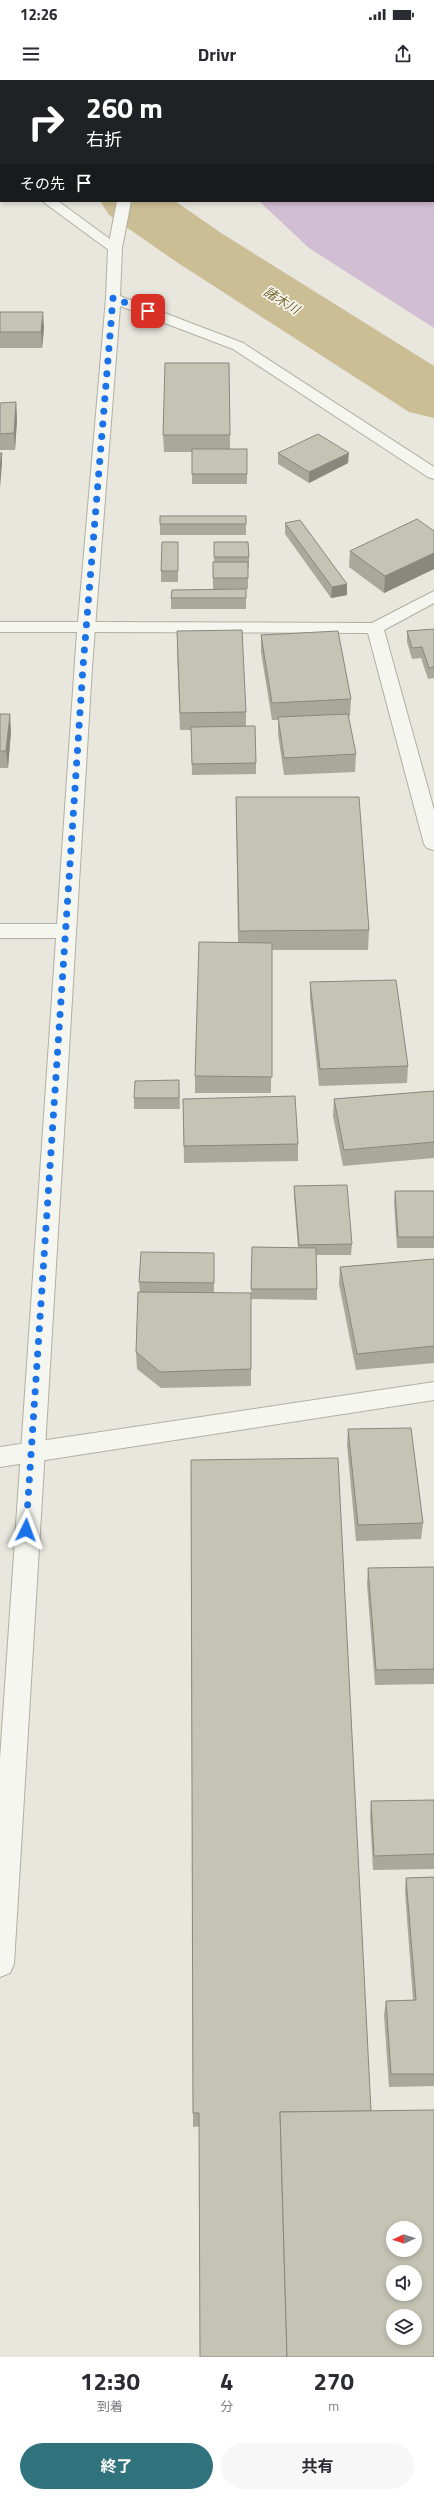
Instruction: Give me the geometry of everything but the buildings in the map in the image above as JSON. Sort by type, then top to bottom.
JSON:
[{"type":"street","points":[[51,202],[116,240]]},
{"type":"street","points":[[0,1964],[31,1452],[86,627],[113,298],[116,240],[124,202]]},
{"type":"street","points":[[113,298],[238,346],[434,474]]},
{"type":"street","points":[[0,627],[375,628],[434,596]]},
{"type":"street","points":[[375,628],[434,844]]},
{"type":"street","points":[[0,931],[65,931]]},
{"type":"street","points":[[0,1457],[434,1391]]},
{"type":"shaded area","points":[[260,202],[434,202],[434,328],[309,248]]},
{"type":"waterway","name":"諸木川","points":[[133,202],[198,247],[434,397]]},
{"type":"route","points":[[26,1530],[83,667],[113,298],[148,311]]}]
